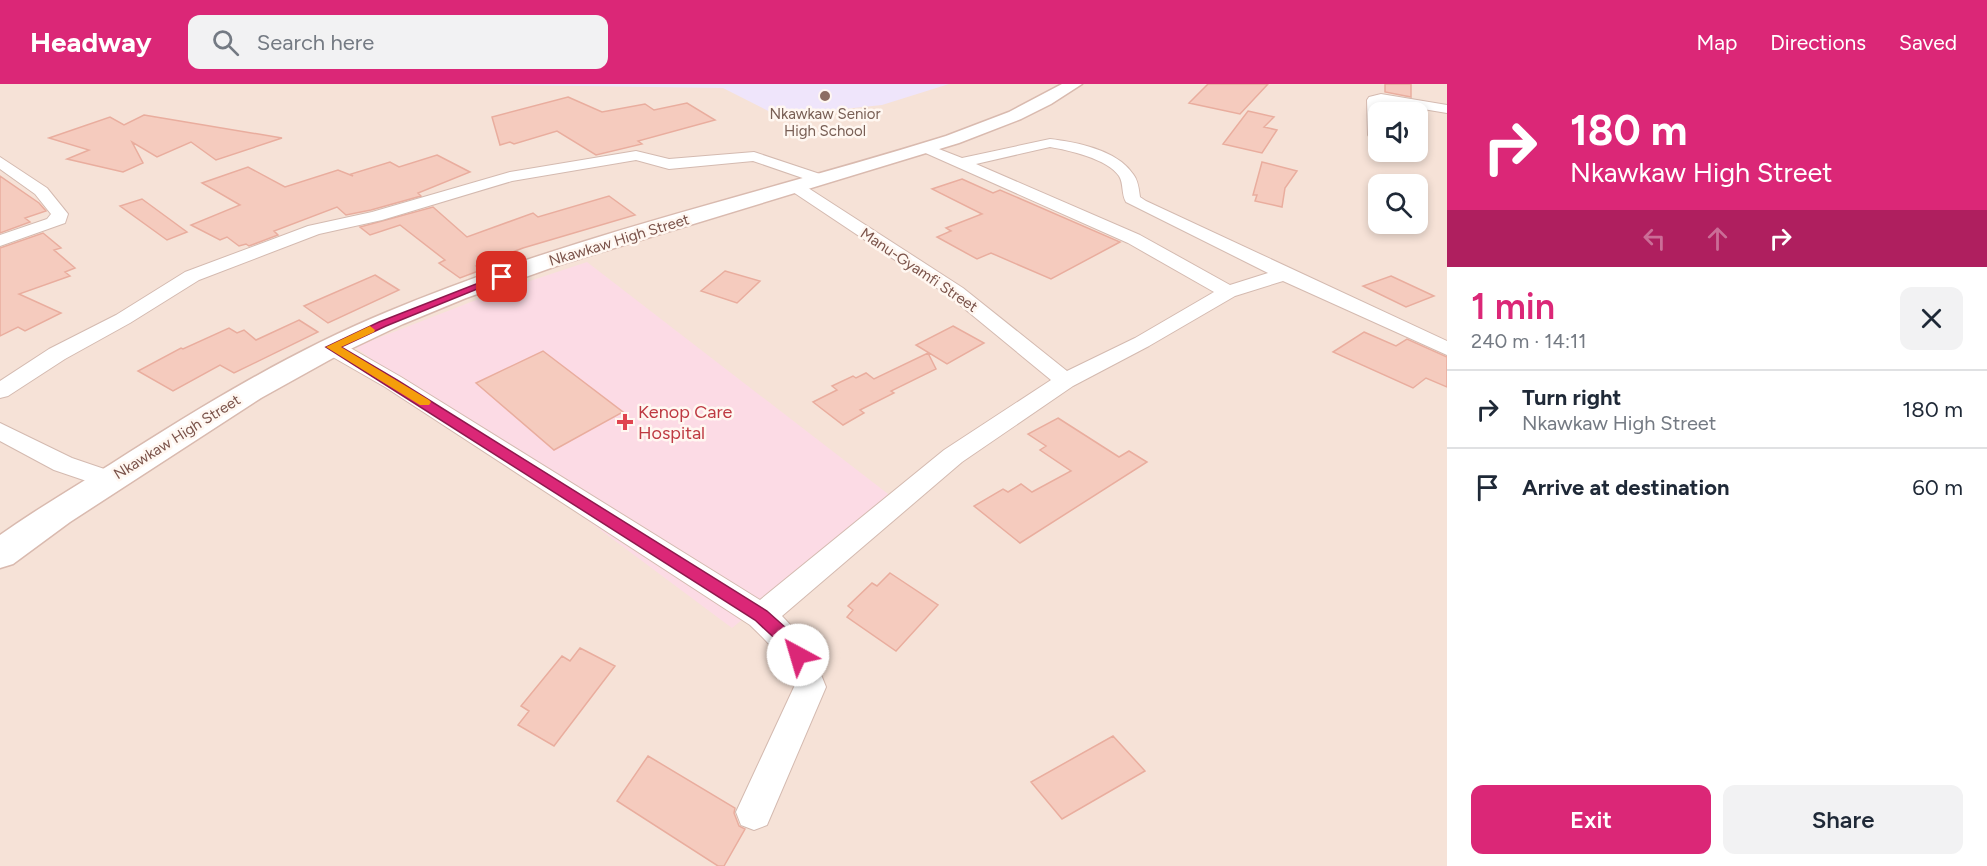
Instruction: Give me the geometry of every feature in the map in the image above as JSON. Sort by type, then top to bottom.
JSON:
[{"type":"main road","name":"Nkawkaw High Street","points":[[0,554],[110,480],[256,388],[332,347],[393,320],[521,270],[585,249],[926,148],[996,123],[1074,84]]},
{"type":"street","points":[[1376,102],[1376,99],[1387,98],[1409,102]]},
{"type":"street","points":[[1428,106],[1447,109]]},
{"type":"street","points":[[962,163],[1050,143],[1086,153],[1119,166],[1127,175],[1132,199],[1142,206],[1200,232],[1282,274],[1447,349]]},
{"type":"street","points":[[926,148],[1134,239],[1228,292]]},
{"type":"street","points":[[0,391],[57,354],[123,319],[192,276],[314,230],[376,216],[501,180],[636,155],[669,164],[754,156],[820,179]]},
{"type":"street","points":[[0,162],[41,191],[60,214],[59,219],[53,223],[0,241]]},
{"type":"street","name":"Manu-Gyamfi Street","points":[[796,187],[956,292],[1065,381]]},
{"type":"street","points":[[761,616],[953,456],[1065,381],[1142,342],[1228,292],[1282,274]]},
{"type":"street","points":[[332,347],[393,382],[761,616],[790,642],[805,668],[810,687],[754,812]]},
{"type":"street","points":[[0,431],[63,464],[110,480]]},
{"type":"shaded area","points":[[0,84],[1447,84],[1447,866],[0,866]]},
{"type":"shaded area","name":"Nkawkaw Senior High School","points":[[443,84],[949,84],[882,105],[778,116],[723,88]]},
{"type":"shaded area","name":"Kenop Care Hospital","points":[[587,262],[892,497],[732,628],[355,347],[494,293]]},
{"type":"building","points":[[1208,84],[1268,84],[1240,114],[1189,103]]},
{"type":"building","points":[[1385,84],[1411,84],[1411,97],[1385,92]]},
{"type":"building","points":[[568,97],[602,112],[645,104],[654,110],[687,103],[715,120],[638,141],[642,144],[596,155],[557,131],[514,144],[510,142],[500,145],[492,117]]},
{"type":"building","points":[[1248,111],[1274,117],[1264,127],[1277,130],[1262,153],[1223,144]]},
{"type":"building","points":[[144,115],[282,138],[216,160],[191,142],[157,157],[132,142],[143,163],[123,172],[67,159],[89,150],[49,138],[110,117],[124,125]]},
{"type":"building","points":[[437,155],[470,172],[418,193],[421,196],[371,210],[346,215],[337,207],[274,231],[278,235],[249,246],[246,244],[239,246],[227,237],[220,240],[191,225],[240,205],[202,183],[248,167],[285,187],[338,170],[353,176],[351,174],[390,162],[399,167]]},
{"type":"building","points":[[1262,162],[1297,171],[1285,188],[1282,207],[1255,201],[1257,195],[1253,195]]},
{"type":"building","points":[[0,176],[39,203],[46,211],[25,218],[30,222],[0,233]]},
{"type":"building","points":[[962,179],[993,193],[1000,190],[1120,242],[1051,279],[991,253],[977,259],[937,237],[951,231],[946,228],[982,214],[932,189]]},
{"type":"building","points":[[609,196],[635,215],[523,248],[476,266],[481,270],[460,278],[439,263],[445,260],[400,225],[370,235],[360,227],[433,207],[467,237],[533,213],[538,217]]},
{"type":"building","points":[[142,199],[187,232],[167,240],[120,206]]},
{"type":"building","points":[[43,233],[61,248],[54,250],[75,268],[65,272],[70,276],[19,294],[61,313],[25,331],[18,327],[0,336],[0,248]]},
{"type":"building","points":[[725,271],[760,281],[737,303],[701,291]]},
{"type":"building","points":[[375,275],[399,290],[328,323],[304,306]]},
{"type":"building","points":[[1391,276],[1434,296],[1406,307],[1363,286]]},
{"type":"building","points":[[299,320],[318,332],[234,373],[220,365],[173,391],[138,371],[181,348],[229,328],[237,333],[244,330],[256,340]]},
{"type":"building","points":[[953,326],[984,343],[947,364],[916,345]]},
{"type":"building","points":[[1364,332],[1396,346],[1407,339],[1447,357],[1447,387],[1426,378],[1413,388],[1333,352]]},
{"type":"building","points":[[543,351],[623,412],[554,450],[476,383]]},
{"type":"building","points":[[928,353],[936,369],[891,391],[894,393],[860,410],[864,413],[843,425],[813,402],[837,390],[832,386],[853,376],[856,378],[866,373],[874,379]]},
{"type":"building","points":[[1058,418],[1119,457],[1129,451],[1147,462],[1020,543],[974,506],[1003,489],[1008,492],[1021,484],[1032,492],[1071,471],[1040,450],[1046,446],[1028,434]]},
{"type":"building","points":[[890,573],[938,605],[896,651],[847,617],[853,610],[848,606],[872,583],[877,586]]},
{"type":"building","points":[[580,648],[615,666],[554,746],[518,725],[529,711],[521,706],[562,656],[570,661]]},
{"type":"building","points":[[1113,736],[1145,771],[1062,819],[1031,782]]},
{"type":"building","points":[[648,756],[735,808],[734,813],[739,826],[745,829],[724,866],[718,866],[617,801]]},
{"type":"slow traffic","points":[[370,330],[332,347],[424,402]]},
{"type":"place","name":"Nkawkaw Senior High School","points":[[825,96]]},
{"type":"place","name":"Kenop Care Hospital","points":[[625,422]]},
{"type":"route","points":[[502,277],[382,324],[332,347],[393,382],[761,616],[790,642],[798,655]]}]
